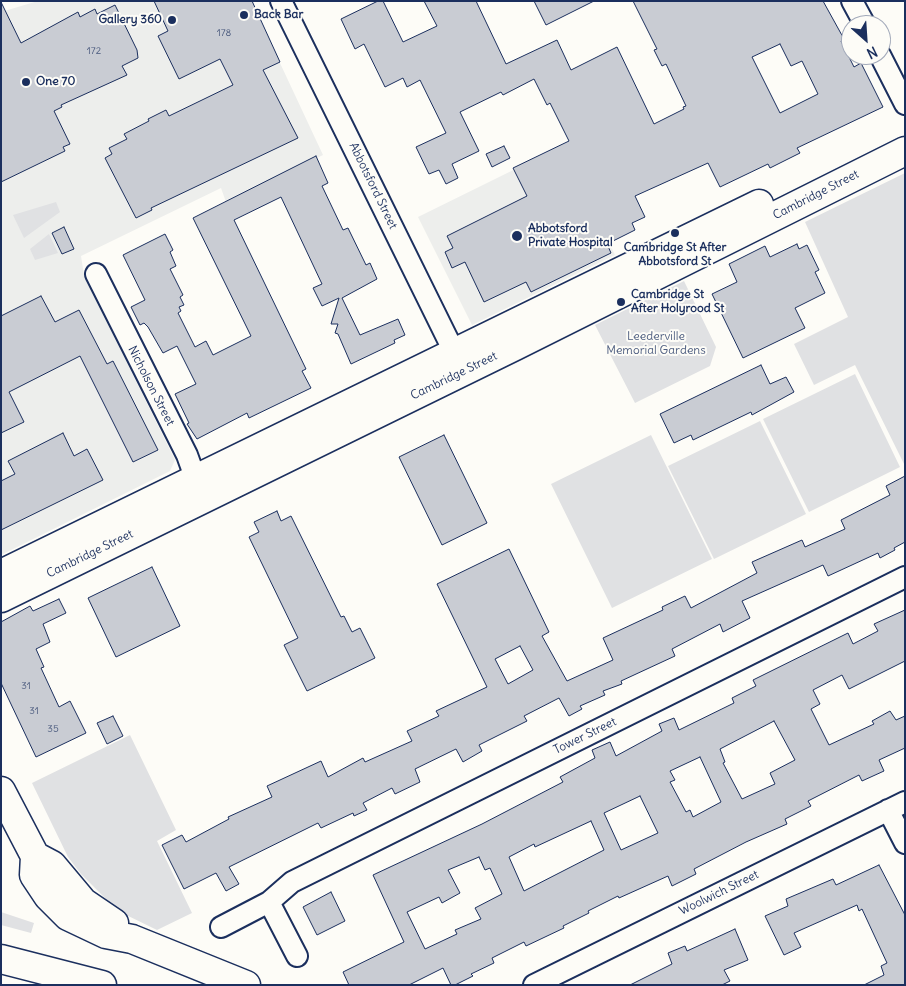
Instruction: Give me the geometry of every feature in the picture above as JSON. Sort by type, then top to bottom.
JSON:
[{"type":"main road","name":"Cambridge Street","points":[[459,362],[696,233],[905,134]]},
{"type":"main road","name":"Cambridge Street","points":[[1,598],[199,489],[459,362],[905,151]]},
{"type":"main road","name":"Cambridge Street","points":[[1,574],[199,489]]},
{"type":"main road","points":[[1,792],[35,856],[34,875],[48,896],[68,916],[106,934],[132,939],[246,985]]},
{"type":"main road","points":[[1,959],[102,985]]},
{"type":"main road","points":[[1,964],[55,985]]},
{"type":"street","name":"Abbotsford Street","points":[[281,1],[459,362]]},
{"type":"street","points":[[852,1],[859,15]]},
{"type":"street","points":[[885,65],[905,104]]},
{"type":"street","name":"Nicholson Street","points":[[96,274],[187,455],[199,489]]},
{"type":"street","name":"Tower Street","points":[[221,928],[269,902],[292,882],[905,577]]},
{"type":"street","points":[[897,806],[905,843]]},
{"type":"street","name":"Woolwich Street","points":[[534,985],[897,806]]},
{"type":"street","points":[[269,902],[297,956]]},
{"type":"shaded area","points":[[38,1],[251,1],[323,155],[226,202],[221,188],[81,256],[84,275],[175,460],[170,471],[1,555],[1,12]]},
{"type":"shaded area","name":"Abbotsford Private Hospital","points":[[562,146],[615,255],[472,325],[418,217]]},
{"type":"green space","points":[[905,173],[905,466],[855,365],[814,385],[794,344],[848,317],[805,222]]},
{"type":"green space","points":[[56,202],[60,212],[24,238],[13,215]]},
{"type":"green space","points":[[49,234],[58,253],[35,260],[30,249]]},
{"type":"green space","name":"Leederville Memorial Gardens","points":[[684,281],[716,347],[710,366],[635,403],[595,325]]},
{"type":"green space","points":[[855,374],[900,467],[809,512],[763,419]]},
{"type":"green space","points":[[760,421],[806,514],[714,559],[668,466]]},
{"type":"green space","points":[[651,435],[712,559],[612,608],[551,484]]},
{"type":"green space","points":[[130,735],[176,830],[157,841],[192,913],[157,930],[118,911],[81,874],[68,857],[32,783]]},
{"type":"green space","points":[[1,912],[34,923],[31,933],[1,925]]},
{"type":"building","points":[[154,1],[252,1],[280,62],[263,70],[298,138],[151,208],[152,210],[136,218],[105,158],[112,154],[109,148],[127,139],[124,134],[149,121],[148,119],[166,110],[169,116],[233,85],[220,59],[179,79],[158,36],[168,31]]},
{"type":"building","points":[[378,1],[383,1],[403,42],[437,26],[424,1],[476,1],[506,64],[557,40],[571,70],[617,47],[654,124],[684,109],[683,107],[686,106],[666,64],[662,66],[654,50],[657,49],[633,1],[823,1],[841,34],[841,65],[853,65],[854,67],[862,65],[883,107],[797,148],[800,153],[770,168],[768,164],[720,187],[708,163],[635,196],[645,217],[632,223],[635,230],[607,244],[611,253],[531,292],[526,282],[484,302],[465,262],[452,268],[445,252],[453,248],[447,236],[527,196],[513,168],[569,141],[550,103],[547,105],[534,79],[503,95],[501,92],[460,112],[479,151],[452,164],[458,178],[446,184],[439,170],[429,174],[416,147],[446,133],[420,80],[407,87],[403,78],[385,87],[364,44],[355,49],[341,19]],"holes":[[[780,44],[791,66],[802,61],[818,94],[780,113],[752,57]]]},
{"type":"building","points":[[534,1],[594,1],[546,25]]},
{"type":"building","points":[[1,2],[21,43],[78,12],[80,17],[95,9],[97,14],[115,5],[137,50],[138,58],[122,66],[127,75],[61,105],[62,107],[54,111],[70,144],[63,147],[65,151],[1,182]]},
{"type":"building","points":[[504,146],[510,158],[492,167],[486,154]]},
{"type":"building","points":[[316,156],[328,183],[322,186],[343,230],[348,228],[366,265],[370,263],[377,279],[342,298],[360,335],[398,319],[405,335],[394,340],[395,343],[351,364],[338,334],[335,333],[338,324],[331,324],[339,298],[322,306],[313,288],[322,284],[281,197],[234,220],[306,369],[302,371],[311,388],[249,418],[247,413],[197,439],[187,424],[189,423],[175,394],[196,384],[177,346],[163,353],[148,327],[144,323],[140,325],[131,307],[145,300],[123,255],[165,234],[173,250],[170,252],[176,266],[170,269],[183,295],[180,297],[184,305],[179,307],[181,311],[178,313],[195,347],[206,341],[213,355],[251,336],[193,218]]},
{"type":"building","points":[[64,227],[74,249],[62,254],[52,233]]},
{"type":"building","points":[[797,244],[799,249],[807,245],[819,270],[815,272],[825,293],[795,308],[805,328],[743,358],[712,294],[737,282],[729,264],[765,246],[770,257]]},
{"type":"building","points":[[41,296],[55,322],[79,310],[107,364],[113,361],[158,450],[133,462],[80,356],[9,392],[24,422],[1,433],[1,316]]},
{"type":"building","points":[[761,365],[770,384],[786,377],[794,392],[752,415],[751,412],[693,440],[691,435],[674,443],[660,414]]},
{"type":"building","points":[[63,433],[74,456],[87,449],[103,480],[1,530],[1,481],[15,474],[8,461]]},
{"type":"building","points":[[444,435],[487,523],[442,545],[399,457]]},
{"type":"building","points":[[905,476],[905,542],[894,548],[895,550],[880,558],[878,553],[828,576],[823,565],[742,601],[750,618],[723,632],[720,624],[672,649],[675,656],[621,681],[622,684],[603,691],[605,695],[580,706],[582,709],[569,716],[559,698],[524,716],[527,721],[479,745],[482,751],[463,762],[456,749],[415,769],[420,782],[395,794],[392,788],[363,803],[367,810],[354,816],[353,813],[321,828],[318,823],[229,867],[239,884],[226,891],[216,873],[184,889],[162,845],[182,835],[186,842],[229,819],[228,817],[272,797],[267,786],[321,761],[328,777],[363,758],[365,762],[412,741],[407,731],[439,716],[436,711],[487,687],[437,584],[509,549],[549,632],[542,636],[567,681],[613,660],[603,638],[663,610],[662,607],[685,596],[691,608],[757,573],[752,562],[802,540],[805,547],[845,529],[841,520],[890,495],[886,486]],"holes":[[[520,646],[533,670],[508,684],[495,659]]]},
{"type":"building","points":[[277,511],[281,521],[291,516],[341,617],[344,616],[352,632],[360,628],[375,658],[307,691],[284,645],[298,638],[249,537],[259,532],[254,522]]},
{"type":"building","points":[[152,567],[180,626],[116,657],[88,598]]},
{"type":"building","points":[[59,599],[66,613],[43,624],[50,642],[36,649],[44,667],[41,668],[59,707],[70,701],[86,733],[36,757],[1,683],[1,622],[30,606],[33,611]]},
{"type":"building","points":[[905,610],[905,661],[849,689],[842,675],[813,690],[820,704],[811,709],[829,745],[874,724],[872,721],[890,711],[896,720],[905,716],[905,748],[879,760],[884,771],[862,781],[859,775],[808,801],[811,806],[785,819],[787,824],[746,842],[694,869],[696,874],[672,886],[668,876],[619,898],[618,896],[588,911],[589,913],[563,926],[564,928],[526,946],[524,942],[492,958],[494,963],[471,974],[473,976],[455,985],[451,985],[443,968],[409,985],[349,985],[343,972],[404,942],[373,875],[482,824],[563,782],[560,777],[595,758],[592,750],[610,742],[616,756],[662,731],[659,724],[674,718],[679,730],[734,703],[732,698],[756,686],[753,680],[848,633],[853,644],[878,631],[874,624]],"holes":[[[774,721],[795,760],[770,773],[775,784],[742,799],[723,763],[725,762],[720,749]],[[700,757],[721,802],[693,817],[690,810],[686,812],[670,782],[675,780],[670,771]],[[640,796],[658,833],[621,850],[604,813]],[[591,821],[604,850],[524,891],[509,857],[534,844],[535,847]],[[479,857],[485,870],[490,868],[502,894],[475,908],[481,919],[455,930],[457,934],[425,949],[407,912],[439,897],[442,903],[460,893],[448,870]]]},
{"type":"building","points":[[113,716],[123,736],[107,744],[97,723]]},
{"type":"building","points":[[879,865],[905,915],[905,985],[864,985],[884,975],[881,966],[887,963],[862,909],[859,911],[857,905],[794,933],[801,947],[784,955],[765,916],[788,906],[786,899],[833,879],[836,885]]},
{"type":"building","points":[[331,892],[345,921],[317,935],[303,907]]},
{"type":"building","points":[[735,929],[748,960],[724,970],[730,981],[722,985],[630,985],[672,964],[668,953],[685,946],[687,951]]},
{"type":"place","name":"Back Bar","points":[[244,15]]},
{"type":"place","name":"Gallery 360","points":[[172,20]]},
{"type":"place","name":"One 70","points":[[26,82]]},
{"type":"place","name":"Cambridge St After Abbotsford St","points":[[675,233]]},
{"type":"place","name":"Abbotsford Private Hospital","points":[[517,236]]},
{"type":"place","name":"Cambridge St After Holyrood St","points":[[621,302]]}]
